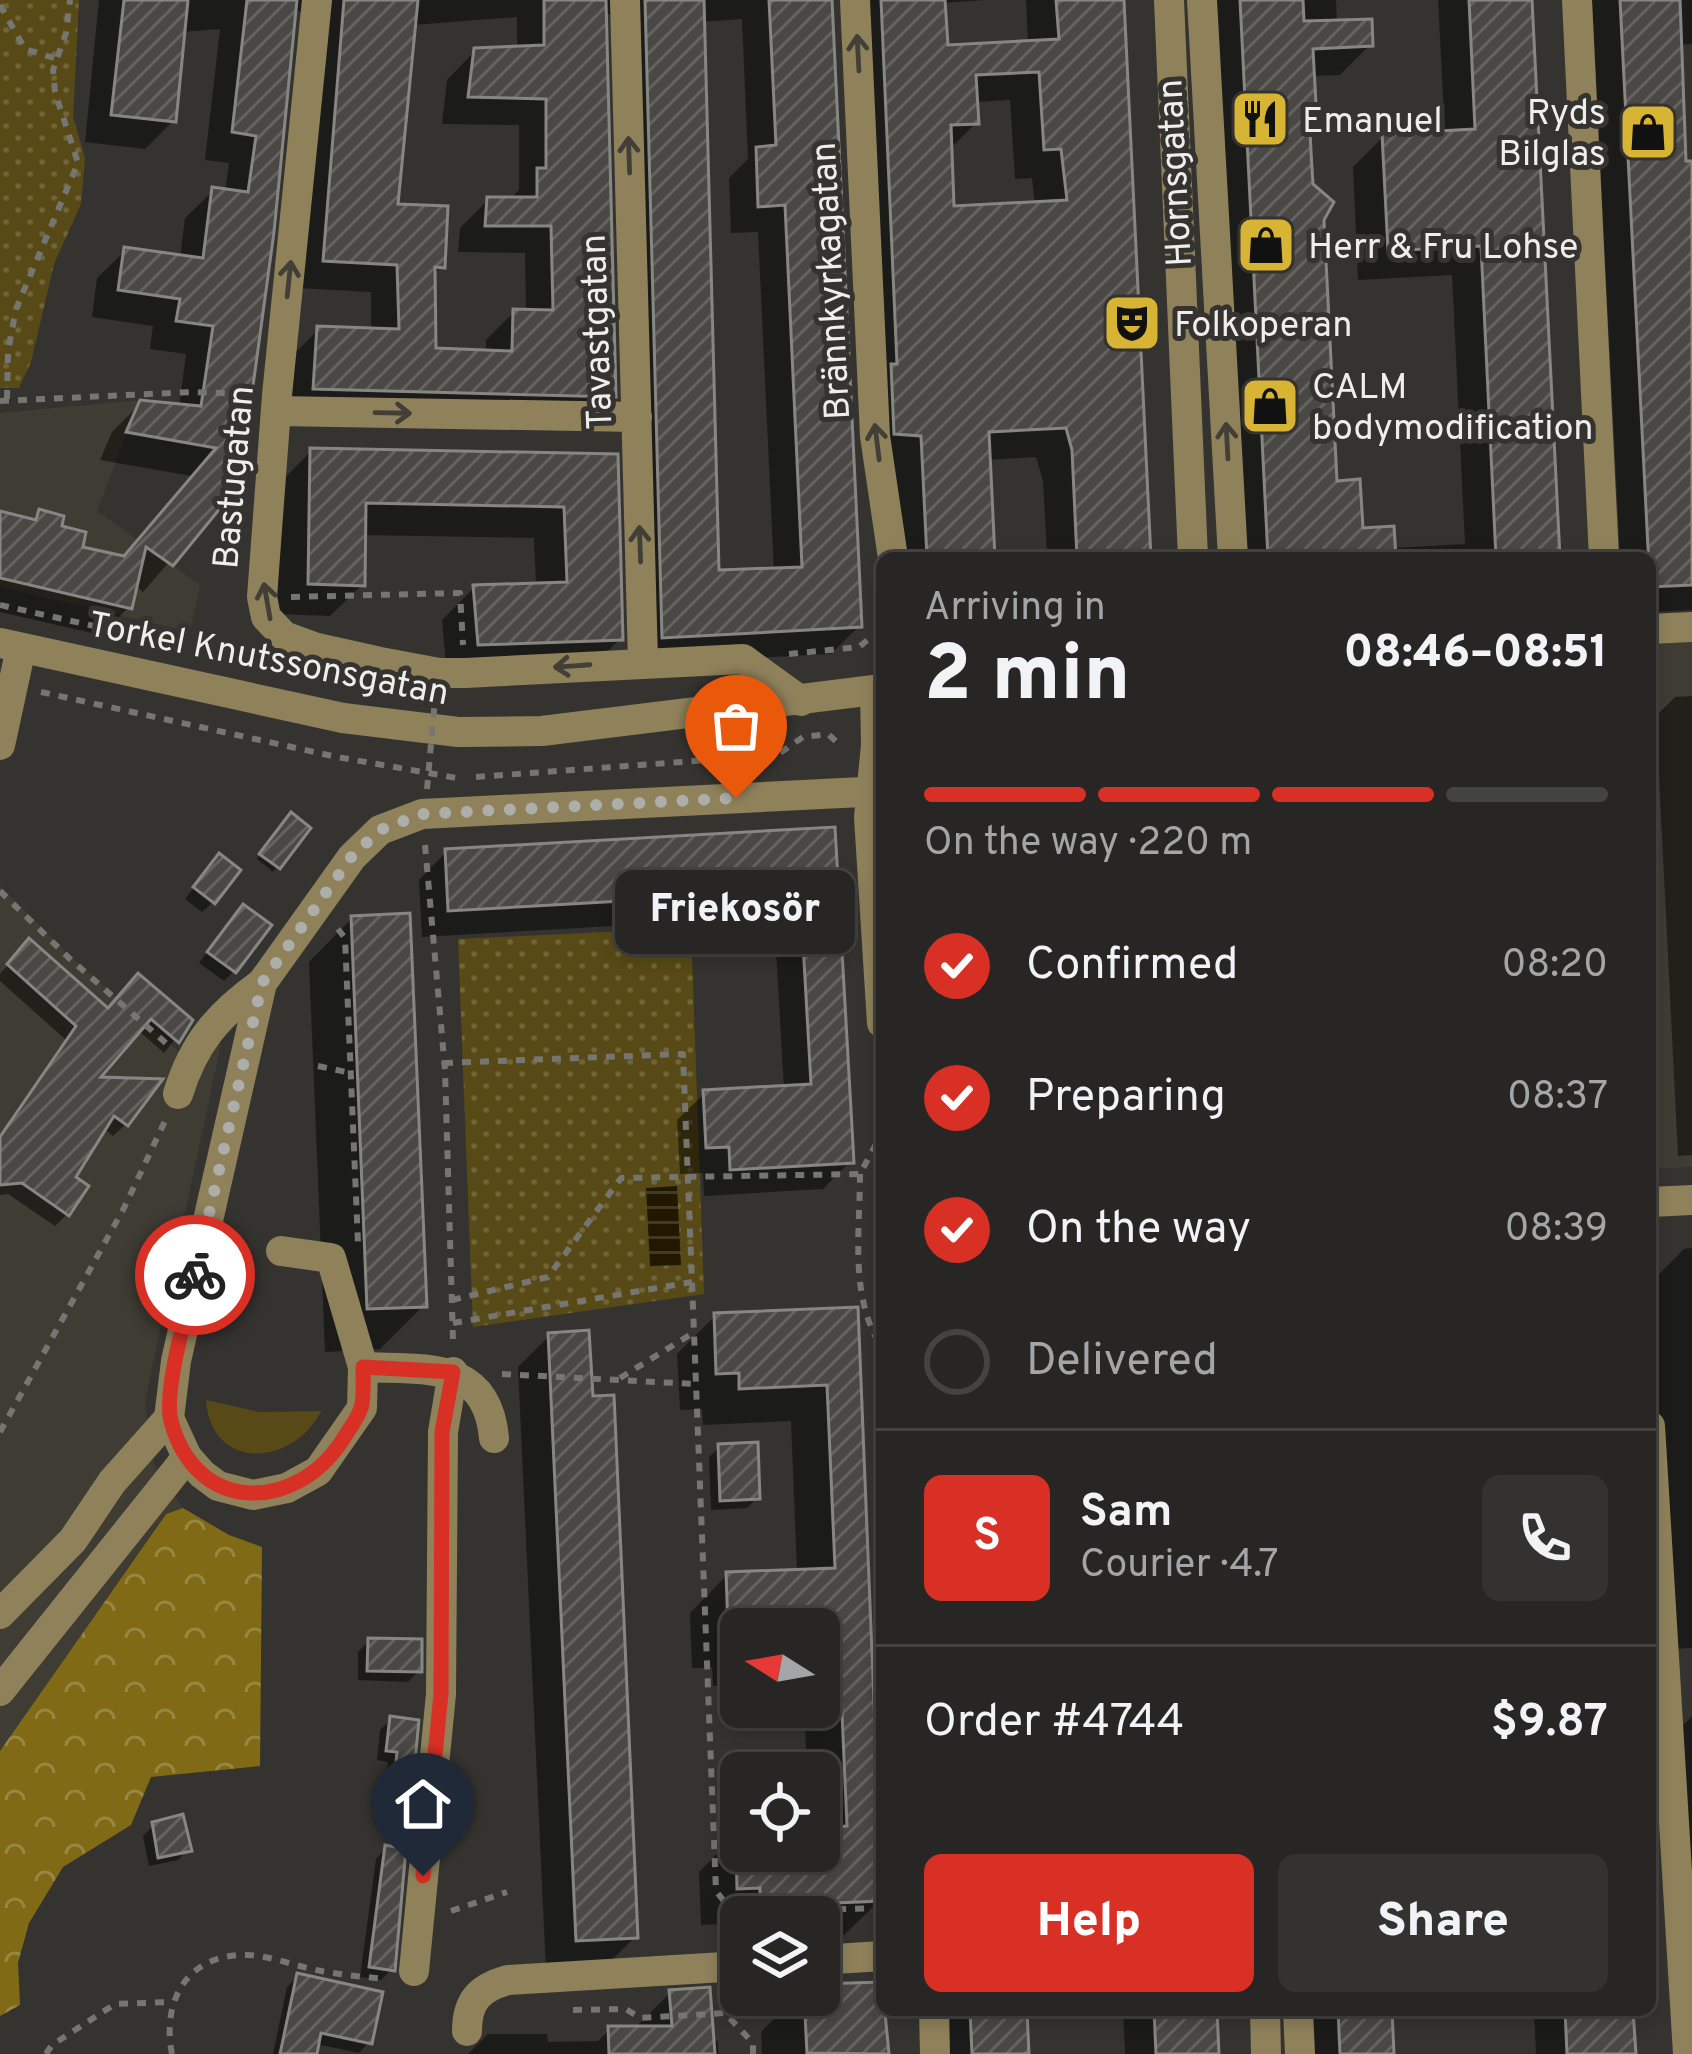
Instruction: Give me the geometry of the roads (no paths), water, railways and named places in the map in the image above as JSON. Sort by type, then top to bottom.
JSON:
[{"type":"street","name":"Bastugatan","points":[[317,0],[276,403],[262,597],[266,617],[284,636],[317,648],[439,673],[743,659],[800,701]]},
{"type":"street","name":"Tavastgatan","points":[[625,0],[643,662]]},
{"type":"street","name":"Brännkyrkagatan","points":[[855,0],[875,436],[892,552]]},
{"type":"street","name":"Hornsgatan","points":[[1169,0],[1193,552]]},
{"type":"street","name":"Hornsgatan","points":[[1202,0],[1233,552]]},
{"type":"street","points":[[1577,0],[1604,552]]},
{"type":"street","points":[[276,403],[637,417]]},
{"type":"street","points":[[1656,628],[1692,627]]},
{"type":"street","points":[[0,745],[10,646]]},
{"type":"street","name":"Torkel Knutssonsgatan","points":[[10,646],[344,718],[458,732],[542,731],[876,689]]},
{"type":"street","points":[[178,1094],[188,1062],[223,1011],[262,983],[352,856],[380,830],[424,801],[876,791],[876,745]]},
{"type":"street","points":[[262,983],[176,1361],[169,1418],[187,1457],[218,1486],[253,1495],[287,1489],[318,1471],[362,1408],[363,1367],[332,1258],[281,1251]]},
{"type":"street","points":[[1656,1202],[1692,1200]]},
{"type":"street","points":[[363,1367],[453,1372],[484,1400],[494,1438]]},
{"type":"street","points":[[414,1971],[441,1694],[442,1432],[453,1372]]},
{"type":"street","points":[[0,1614],[73,1540],[112,1482],[169,1418]]},
{"type":"street","points":[[0,1691],[187,1457]]},
{"type":"street","points":[[1656,1472],[1678,1642],[1688,2054]]},
{"type":"street","points":[[840,1959],[876,1956]]},
{"type":"street","points":[[467,2031],[467,2011],[477,1994],[508,1980],[720,1967]]},
{"type":"street","points":[[934,2016],[935,2054]]},
{"type":"street","points":[[1264,2016],[1266,2054]]},
{"type":"street","points":[[1298,2016],[1300,2054]]},
{"type":"place","name":"Emanuel","points":[[1260,119]]},
{"type":"place","name":"Ryds Bilglas","points":[[1648,132]]},
{"type":"place","name":"Herr & Fru Lohse","points":[[1266,245]]},
{"type":"place","name":"Folkoperan","points":[[1132,323]]},
{"type":"place","name":"CALM bodymodification","points":[[1270,406]]},
{"type":"place","name":"Friekosör","points":[[736,798]]}]
